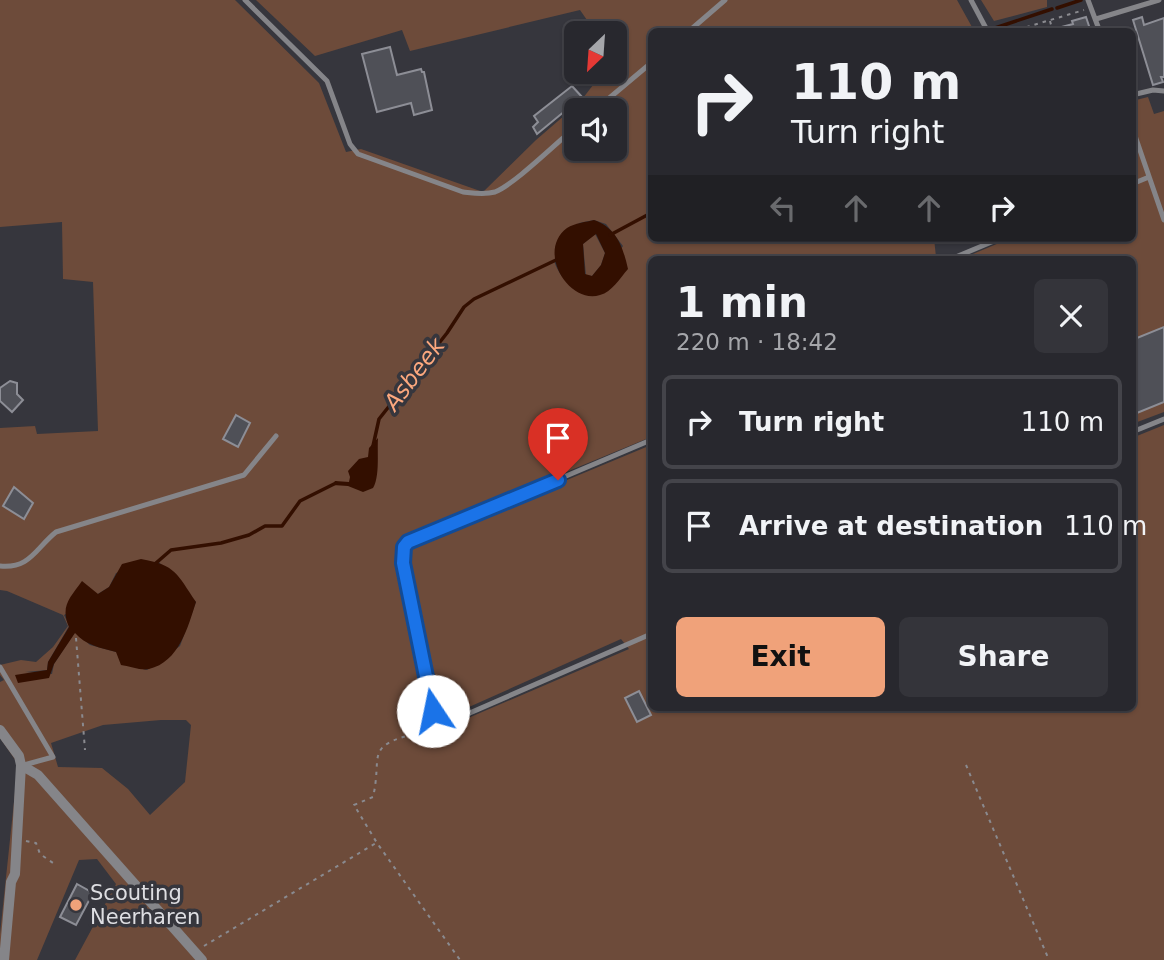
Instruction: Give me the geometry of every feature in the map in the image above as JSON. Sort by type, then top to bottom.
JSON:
[{"type":"street","points":[[0,730],[19,756],[21,765],[17,841],[4,960]]},
{"type":"street","points":[[21,765],[38,775],[199,956]]},
{"type":"lane","points":[[245,0],[327,81],[350,144],[358,154],[463,192],[479,194],[495,192],[509,183],[564,137]]},
{"type":"lane","points":[[693,28],[725,0]]},
{"type":"lane","points":[[971,0],[986,28]]},
{"type":"lane","points":[[1088,0],[1099,28]]},
{"type":"lane","points":[[1096,19],[1159,0]]},
{"type":"lane","points":[[609,98],[648,66]]},
{"type":"lane","points":[[1136,94],[1153,90],[1164,91]]},
{"type":"lane","points":[[1136,139],[1164,220]]},
{"type":"lane","points":[[1136,182],[1149,177]]},
{"type":"lane","points":[[958,256],[992,242]]},
{"type":"lane","points":[[1136,430],[1164,419]]},
{"type":"lane","points":[[0,566],[15,567],[31,559],[56,532],[244,475],[276,436]]},
{"type":"lane","points":[[648,441],[408,542],[404,547],[403,563],[430,699],[437,718],[449,722],[648,635]]},
{"type":"lane","points":[[0,667],[53,757],[21,765]]},
{"type":"path","points":[[1023,28],[1091,7]]},
{"type":"path","points":[[1049,20],[1052,28]]},
{"type":"path","points":[[76,638],[85,750]]},
{"type":"path","points":[[430,699],[417,733],[382,746],[375,760],[377,780],[373,797],[354,805],[377,843],[460,960]]},
{"type":"path","points":[[966,765],[1049,960]]},
{"type":"path","points":[[17,841],[36,844],[40,854],[56,865]]},
{"type":"path","points":[[199,956],[377,843]]},
{"type":"shaded area","points":[[0,0],[235,0],[319,83],[346,152],[361,149],[483,192],[564,116],[564,161],[627,161],[627,98],[583,98],[594,84],[627,84],[627,21],[588,21],[580,10],[410,51],[402,30],[315,56],[256,0],[957,0],[972,27],[648,28],[648,242],[934,242],[936,256],[648,256],[648,438],[428,529],[407,539],[397,548],[438,731],[629,649],[621,639],[447,717],[440,714],[407,566],[411,545],[648,446],[648,711],[1136,711],[1136,436],[1164,425],[1164,960],[75,960],[116,884],[97,859],[79,860],[37,960],[0,960],[0,934],[18,764],[0,738],[0,682],[4,680],[0,675],[0,665],[21,660],[36,662],[53,647],[68,626],[63,615],[0,590],[0,428],[35,426],[37,434],[98,431],[93,282],[63,279],[62,222],[0,227]],"holes":[[[594,220],[606,224],[623,246],[590,296],[567,282],[554,260],[579,223]],[[158,561],[196,602],[180,646],[147,670],[138,668],[116,652],[90,645],[75,632],[54,664],[52,674],[25,672],[47,670],[48,662],[69,626],[64,615],[109,587],[116,573]],[[186,720],[191,725],[185,782],[150,815],[128,789],[102,768],[58,767],[51,743],[103,725]]]},
{"type":"shaded area","points":[[981,0],[1047,0],[1047,7],[994,21]]},
{"type":"shaded area","points":[[1148,97],[1154,114],[1164,111],[1164,412],[1136,422],[1136,256],[968,256],[1001,242],[1136,242],[1136,100]]},
{"type":"shaded area","points":[[594,220],[614,233],[628,269],[608,291],[588,296],[577,292],[560,274],[555,250],[558,238],[567,228]],"holes":[[[596,234],[605,253],[601,265],[592,276],[585,274],[583,244]]]},
{"type":"shaded area","points":[[595,234],[605,253],[601,265],[592,276],[586,275],[583,244]]},
{"type":"shaded area","points":[[378,438],[377,471],[373,488],[363,492],[348,486],[333,485],[335,481],[349,482],[348,471],[359,459],[368,457],[369,448]]},
{"type":"shaded area","points":[[141,559],[169,568],[196,602],[181,642],[168,659],[146,669],[121,665],[116,652],[88,643],[75,633],[54,664],[49,678],[18,683],[15,675],[47,670],[48,662],[69,627],[66,620],[68,602],[82,581],[98,594],[109,587],[122,564]]},
{"type":"building","points":[[1086,17],[1090,28],[1058,28],[1073,24],[1072,21]]},
{"type":"building","points":[[1142,17],[1144,25],[1164,18],[1163,82],[1153,85],[1133,20]]},
{"type":"building","points":[[390,47],[397,75],[421,69],[424,72],[432,110],[414,115],[411,103],[377,112],[362,54]]},
{"type":"building","points":[[572,86],[582,97],[564,98],[564,112],[537,134],[533,127],[538,122],[534,116]]},
{"type":"building","points":[[1164,327],[1164,402],[1136,413],[1136,338]]},
{"type":"building","points":[[10,381],[17,383],[17,394],[23,400],[12,412],[0,401],[0,388]]},
{"type":"building","points":[[236,415],[250,423],[238,447],[223,439]]},
{"type":"building","points":[[14,487],[33,503],[24,519],[3,506]]},
{"type":"building","points":[[639,691],[651,715],[637,722],[625,698]]},
{"type":"building","name":"Scouting Neerharen","points":[[77,884],[93,893],[76,925],[60,917]]},
{"type":"waterway","name":"Asbeek","points":[[1057,8],[1081,0]]},
{"type":"waterway","name":"Asbeek","points":[[995,28],[1052,9]]},
{"type":"waterway","name":"Asbeek","points":[[610,235],[648,215]]},
{"type":"waterway","name":"Asbeek","points":[[373,446],[379,419],[447,333],[464,307],[474,299],[556,260]]},
{"type":"waterway","name":"Asbeek","points":[[156,563],[171,550],[221,543],[249,535],[265,526],[282,526],[300,501],[336,483]]},
{"type":"place","name":"Scouting Neerharen","points":[[76,905]]},
{"type":"route","points":[[433,711],[403,563],[404,547],[408,542],[558,480]]}]
